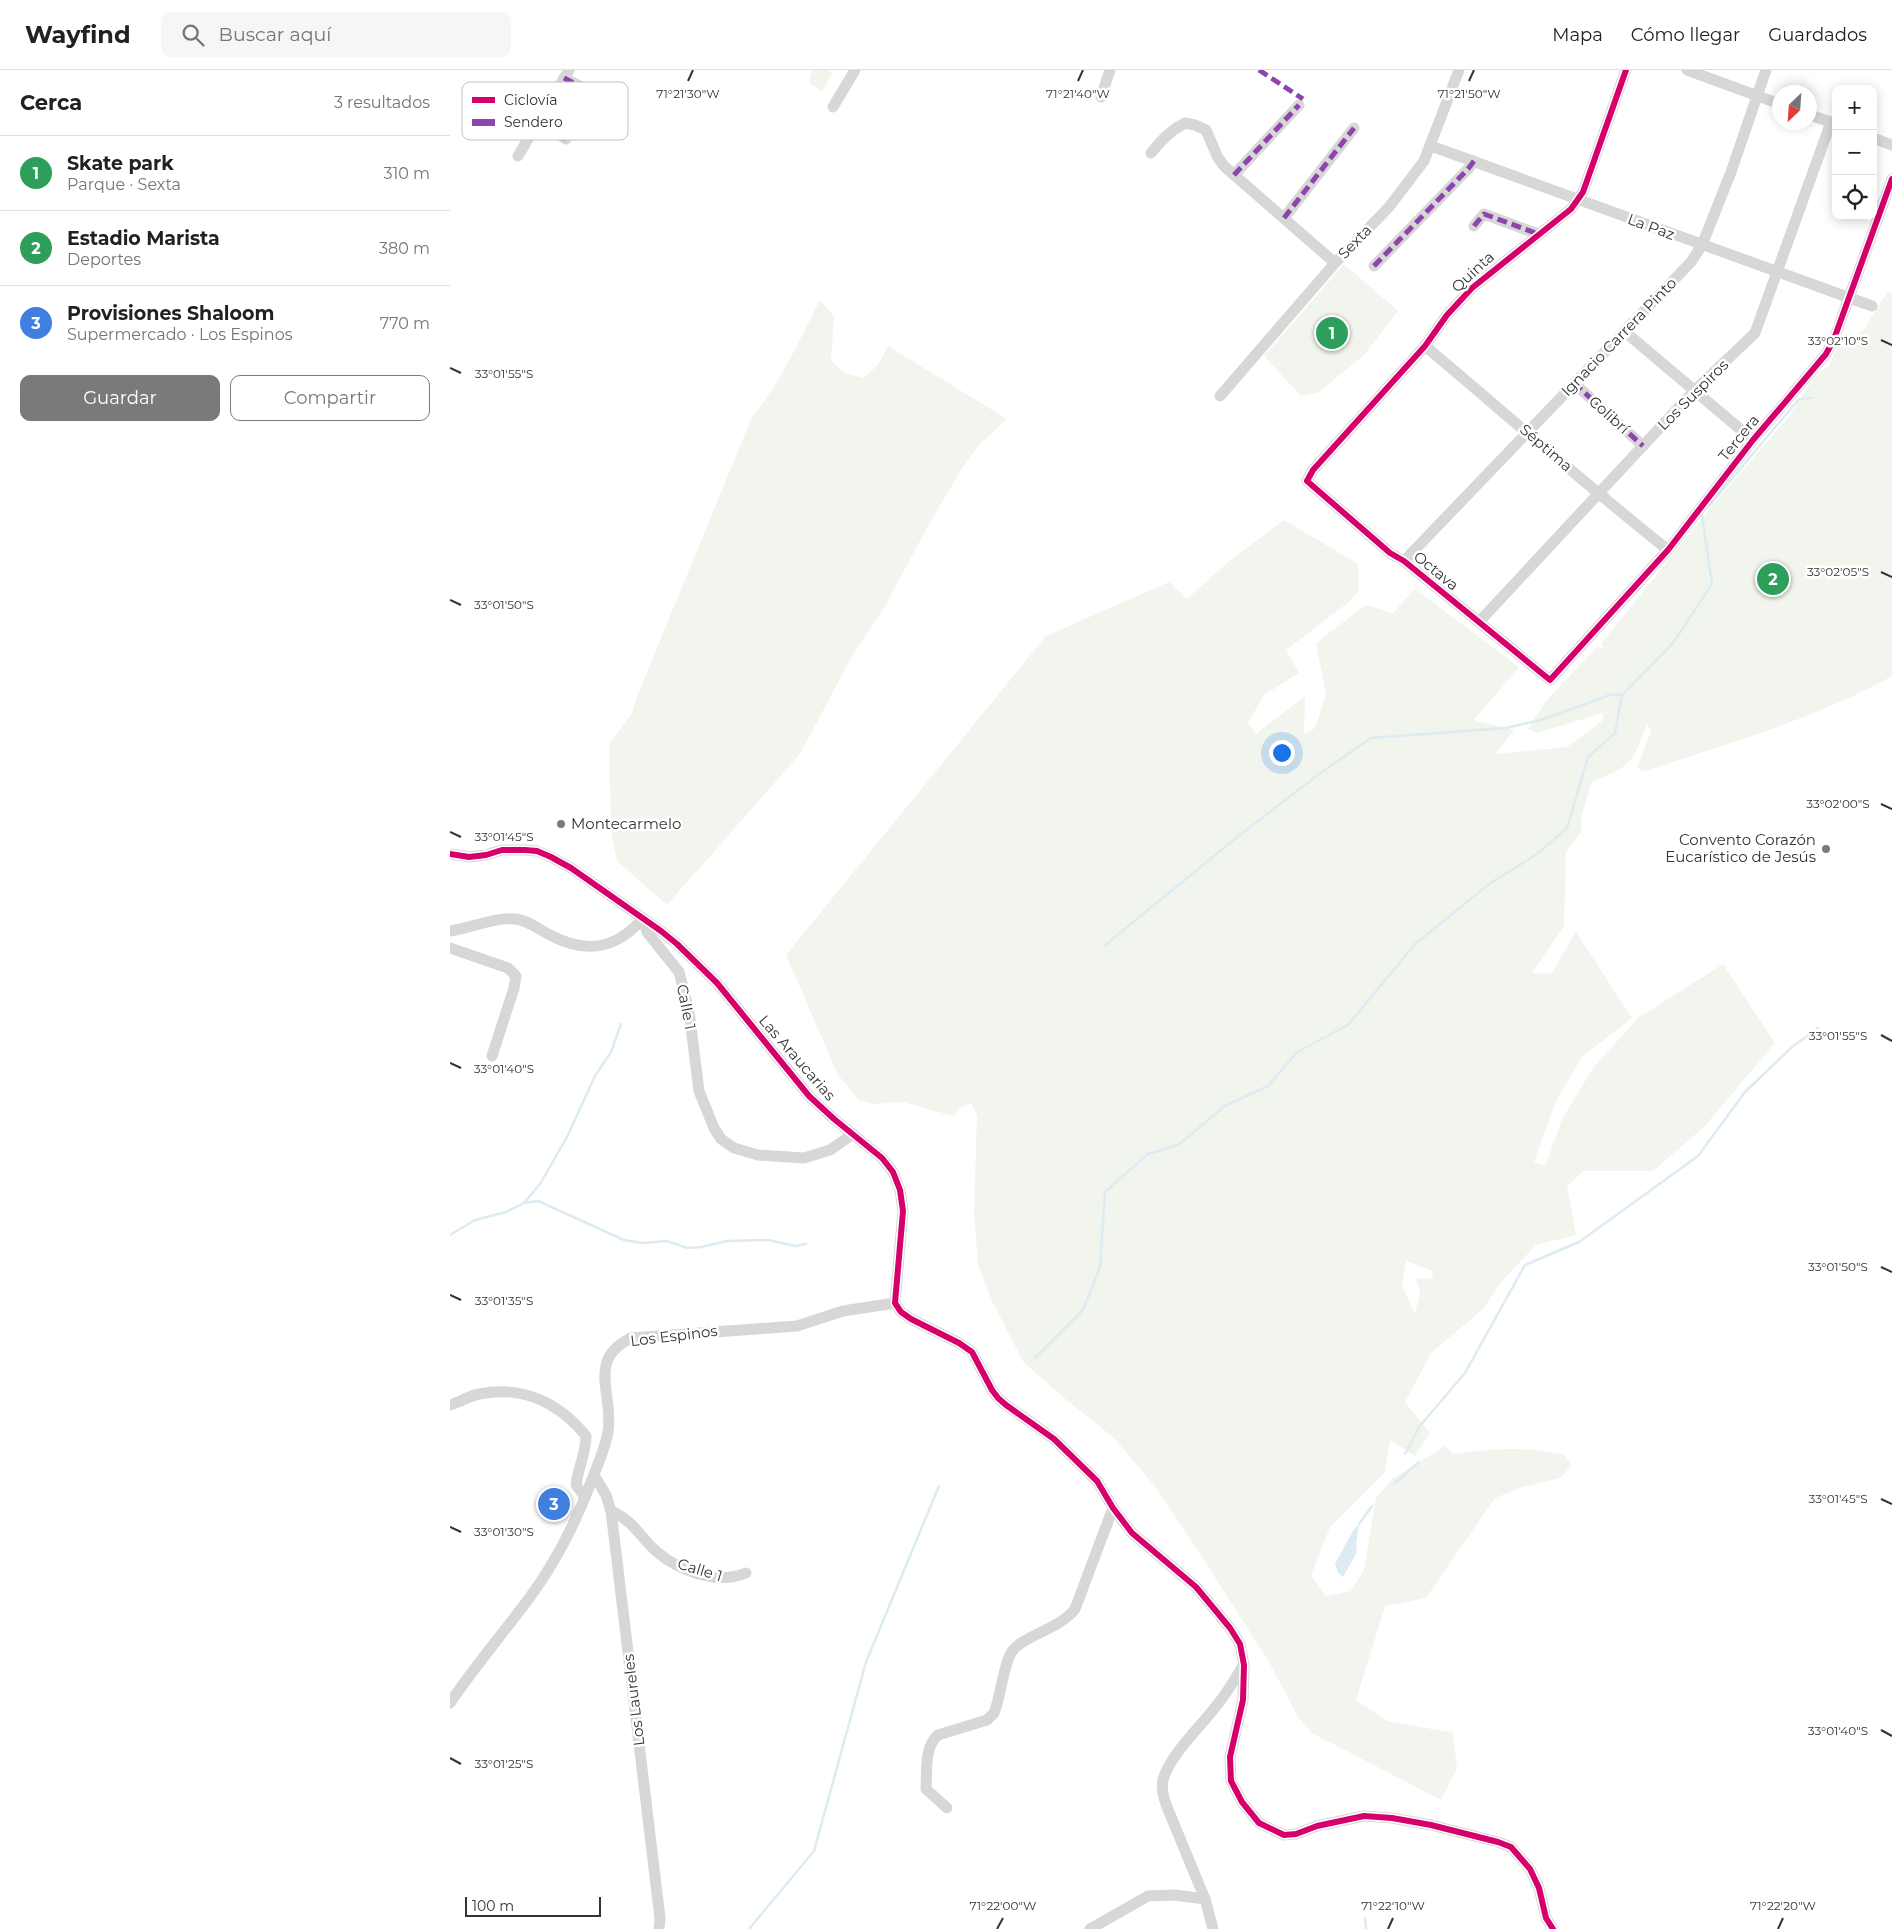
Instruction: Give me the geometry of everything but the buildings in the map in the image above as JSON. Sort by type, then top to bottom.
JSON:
[{"type":"street","points":[[833,107],[855,70]]},
{"type":"street","points":[[1101,97],[1110,70]]},
{"type":"street","name":"Sexta","points":[[1220,396],[1335,263],[1388,207],[1424,161],[1459,70]]},
{"type":"street","name":"Quinta","points":[[1307,481],[1313,470],[1425,346],[1447,315],[1472,288],[1571,209],[1578,200],[1583,192],[1626,70]]},
{"type":"street","points":[[1687,70],[1772,101]]},
{"type":"street","name":"Ignacio Carrera Pinto","points":[[1404,561],[1691,262],[1702,245],[1731,172],[1766,70]]},
{"type":"street","points":[[567,74],[578,82]]},
{"type":"street","points":[[1234,176],[1299,105]]},
{"type":"street","points":[[1817,117],[1832,122]]},
{"type":"street","points":[[1151,153],[1160,141],[1185,123],[1206,130],[1224,167],[1335,263]]},
{"type":"street","points":[[1284,218],[1354,128]]},
{"type":"street","name":"Los Suspiros","points":[[1479,622],[1694,391],[1755,333],[1832,128]]},
{"type":"street","points":[[1877,139],[1892,145]]},
{"type":"street","points":[[518,156],[528,140]]},
{"type":"street","name":"La Paz","points":[[1431,146],[1872,306]]},
{"type":"street","points":[[1374,266],[1474,161]]},
{"type":"street","name":"Tercera","points":[[1550,680],[1668,550],[1753,440],[1826,354],[1850,298],[1892,179]]},
{"type":"street","points":[[1474,226],[1484,214],[1538,234]]},
{"type":"street","points":[[1624,331],[1753,440]]},
{"type":"street","name":"Séptima","points":[[1425,346],[1528,432],[1599,495],[1668,550]]},
{"type":"street","name":"Colibrí","points":[[1574,384],[1643,446]]},
{"type":"street","name":"Octava","points":[[1307,481],[1390,553],[1404,561],[1550,680]]},
{"type":"street","name":"Las Araucarias","points":[[450,854],[469,857],[486,855],[502,850],[537,851],[571,868],[642,918],[677,944],[716,983],[809,1096],[882,1158],[893,1172],[900,1190],[904,1211],[895,1303]]},
{"type":"street","points":[[450,931],[500,920],[516,919],[530,923],[568,944],[584,946],[601,945],[615,942],[631,932],[642,918]]},
{"type":"street","name":"Calle 1","points":[[642,918],[647,932],[679,972],[689,1011],[699,1092],[711,1122],[721,1139],[734,1148],[758,1155],[804,1158],[830,1150],[853,1134]]},
{"type":"street","points":[[450,948],[508,968],[516,976],[514,988],[492,1056]]},
{"type":"street","points":[[895,1303],[901,1312],[911,1319],[959,1343],[972,1352],[998,1398],[1054,1439],[1097,1481],[1113,1508],[1132,1533],[1196,1587],[1230,1628],[1240,1644],[1244,1665],[1243,1700],[1230,1757],[1231,1781],[1242,1802],[1259,1823],[1284,1835],[1296,1834],[1317,1826],[1364,1816],[1392,1818],[1431,1825],[1498,1842],[1511,1848],[1530,1869],[1539,1888],[1546,1918],[1553,1929]]},
{"type":"street","name":"Los Espinos","points":[[450,1703],[472,1670],[532,1595],[559,1550],[585,1497],[607,1438],[610,1420],[604,1374],[606,1362],[618,1345],[631,1338],[797,1326],[843,1311],[895,1303]]},
{"type":"street","points":[[450,1405],[478,1394],[492,1392],[516,1393],[533,1396],[562,1411],[575,1422],[586,1436],[583,1460],[576,1485],[585,1497]]},
{"type":"street","name":"Los Laureles","points":[[594,1475],[606,1495],[611,1512],[660,1918],[659,1929]]},
{"type":"street","points":[[947,1808],[926,1789],[929,1747],[932,1740],[938,1735],[987,1720],[994,1713],[1011,1652],[1019,1645],[1065,1620],[1074,1609],[1113,1508]]},
{"type":"street","name":"Calle 1","points":[[611,1512],[627,1519],[657,1552],[678,1566],[725,1579],[735,1578],[746,1573]]},
{"type":"street","points":[[1213,1929],[1205,1900],[1162,1792],[1163,1779],[1168,1768],[1185,1744],[1218,1704],[1244,1665]]},
{"type":"street","points":[[1090,1929],[1148,1896],[1175,1894],[1205,1900]]},
{"type":"shaded area","points":[[812,70],[828,70],[832,74],[822,91],[809,83]]},
{"type":"shaded area","points":[[1344,264],[1398,311],[1364,355],[1319,392],[1301,396],[1264,356]]},
{"type":"shaded area","points":[[1888,292],[1892,294],[1892,676],[1802,718],[1645,771],[1637,768],[1651,731],[1647,723],[1638,747],[1629,761],[1616,771],[1592,781],[1581,818],[1581,832],[1566,852],[1564,926],[1532,973],[1551,974],[1576,932],[1632,1018],[1582,1057],[1556,1101],[1534,1162],[1546,1165],[1562,1119],[1593,1068],[1638,1018],[1723,964],[1775,1043],[1704,1127],[1653,1171],[1584,1171],[1567,1186],[1576,1235],[1536,1245],[1500,1283],[1483,1309],[1432,1352],[1405,1402],[1430,1433],[1415,1456],[1390,1440],[1385,1472],[1330,1527],[1311,1575],[1326,1596],[1351,1591],[1364,1570],[1376,1498],[1392,1479],[1445,1446],[1453,1454],[1508,1449],[1548,1451],[1563,1454],[1572,1465],[1560,1478],[1523,1487],[1495,1498],[1426,1598],[1385,1606],[1356,1700],[1387,1721],[1453,1733],[1457,1768],[1441,1800],[1312,1733],[1298,1717],[1268,1660],[1153,1484],[1114,1438],[1024,1363],[993,1303],[978,1265],[974,1213],[977,1116],[971,1103],[962,1107],[953,1116],[903,1102],[874,1104],[859,1100],[838,1075],[786,955],[1046,636],[1169,582],[1187,599],[1227,563],[1284,520],[1358,564],[1359,591],[1349,602],[1286,650],[1299,673],[1264,695],[1248,723],[1256,734],[1305,696],[1304,734],[1315,728],[1326,695],[1316,643],[1366,605],[1393,613],[1415,589],[1519,667],[1474,720],[1514,730],[1496,754],[1567,747],[1602,721],[1603,713],[1537,733],[1528,729],[1546,701],[1597,647],[1603,648],[1601,644],[1706,513],[1790,415],[1813,379],[1828,367],[1839,343],[1846,347],[1865,328]],"holes":[[[1406,1261],[1433,1271],[1432,1279],[1416,1278],[1420,1291],[1415,1314],[1402,1286]]]},
{"type":"shaded area","points":[[820,300],[834,316],[831,361],[846,374],[864,378],[878,365],[888,346],[1007,419],[979,445],[961,470],[928,526],[884,608],[851,658],[800,754],[667,905],[617,861],[612,838],[610,743],[632,713],[638,694],[752,417],[781,375]]},
{"type":"shaded area","points":[[1359,1524],[1356,1542],[1357,1552],[1343,1577],[1338,1573],[1335,1564],[1354,1529]]},
{"type":"waterway","points":[[1709,506],[1799,399],[1812,398]]},
{"type":"waterway","points":[[1035,1358],[1083,1310],[1100,1267],[1105,1192],[1148,1154],[1178,1145],[1225,1106],[1268,1086],[1297,1052],[1348,1025],[1415,944],[1489,884],[1537,854],[1567,828],[1588,757],[1615,733],[1622,695],[1673,643],[1712,584],[1702,515]]},
{"type":"waterway","points":[[1104,946],[1236,838],[1319,774],[1371,738],[1506,728],[1544,719],[1613,694],[1622,695]]},
{"type":"waterway","points":[[450,1235],[475,1220],[506,1212],[524,1203],[540,1184],[567,1137],[595,1076],[611,1052],[621,1024]]},
{"type":"waterway","points":[[1405,1454],[1419,1427],[1465,1373],[1525,1265],[1579,1242],[1698,1156],[1745,1092],[1792,1047],[1818,1028]]},
{"type":"waterway","points":[[524,1203],[538,1201],[624,1240],[642,1243],[667,1241],[687,1248],[727,1241],[768,1240],[795,1246],[806,1244]]},
{"type":"waterway","points":[[1394,1484],[1419,1462]]},
{"type":"waterway","points":[[749,1929],[814,1851],[866,1662],[939,1486]]},
{"type":"waterway","points":[[1359,1524],[1372,1506]]},
{"type":"waterway","points":[[1365,1918],[1366,1929]]},
{"type":"marked path","points":[[1259,70],[1303,99]]},
{"type":"marked path","points":[[564,78],[572,82]]},
{"type":"marked path","points":[[1234,175],[1299,105]]},
{"type":"marked path","points":[[1284,218],[1354,128]]},
{"type":"marked path","points":[[1374,266],[1474,161]]},
{"type":"marked path","points":[[1474,226],[1484,214],[1538,234]]},
{"type":"marked path","points":[[1574,383],[1643,446]]},
{"type":"cycle path","points":[[1626,70],[1583,192],[1571,209],[1472,288],[1447,315],[1425,346],[1313,470],[1307,481],[1390,553],[1404,561],[1550,680],[1668,550],[1753,440],[1826,354],[1834,339],[1892,179]]},
{"type":"cycle path","points":[[450,854],[469,857],[486,855],[502,850],[537,851],[571,868],[661,931],[717,983],[809,1096],[882,1158],[893,1172],[900,1190],[903,1211],[895,1303],[901,1312],[972,1352],[998,1398],[1054,1439],[1097,1481],[1113,1508],[1132,1533],[1196,1587],[1230,1628],[1240,1644],[1244,1665],[1243,1700],[1230,1757],[1231,1781],[1242,1802],[1259,1823],[1284,1835],[1296,1834],[1317,1826],[1364,1816],[1392,1818],[1431,1825],[1498,1842],[1511,1847],[1530,1869],[1539,1888],[1546,1918],[1553,1929]]},
{"type":"place","name":"Skate park","points":[[1332,333]]},
{"type":"place","name":"Estadio Marista","points":[[1773,579]]},
{"type":"place","name":"Montecarmelo","points":[[561,824]]},
{"type":"place","name":"Convento Corazón Eucarístico de Jesús","points":[[1826,849]]},
{"type":"place","name":"Provisiones Shaloom","points":[[554,1504]]}]
